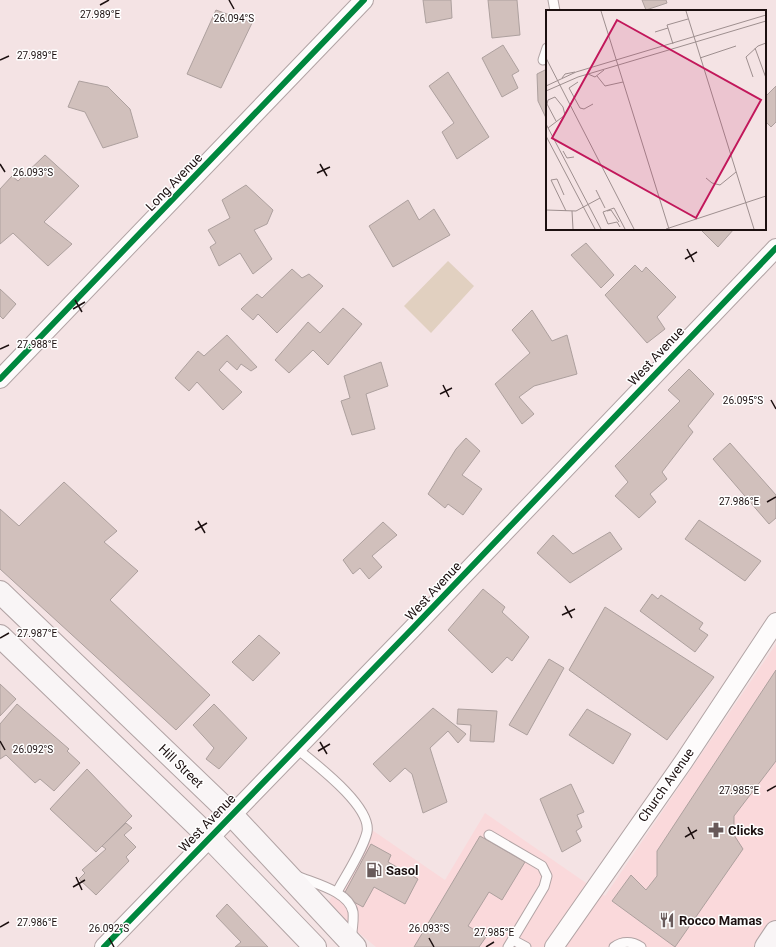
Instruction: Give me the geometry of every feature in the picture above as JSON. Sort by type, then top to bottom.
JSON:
[{"type":"main road","name":"Hill Street","points":[[0,592],[231,814],[353,945]]},
{"type":"main road","points":[[0,636],[209,837],[315,947]]},
{"type":"street","name":"Long Avenue","points":[[0,379],[364,0]]},
{"type":"street","name":"West Avenue","points":[[104,947],[231,814],[418,624],[776,248]]},
{"type":"street","name":"Church Avenue","points":[[554,947],[684,761],[776,622]]},
{"type":"lane","points":[[553,0],[555,10]]},
{"type":"lane","points":[[543,60],[546,51]]},
{"type":"lane","points":[[296,748],[334,781],[352,800],[361,810],[368,826],[364,841],[337,892]]},
{"type":"lane","points":[[489,835],[542,866],[547,876],[544,887],[510,943],[526,947]]},
{"type":"lane","points":[[284,871],[337,892],[346,901],[352,910],[353,945]]},
{"type":"lane","points":[[614,947],[620,943],[636,944],[641,947]]},
{"type":"shaded area","points":[[448,261],[474,286],[431,333],[404,306]]},
{"type":"shaded area","points":[[776,644],[776,947],[376,947],[326,906],[372,830],[445,880],[485,813],[605,896]]},
{"type":"building","points":[[423,0],[451,0],[452,18],[426,23]]},
{"type":"building","points":[[488,0],[517,0],[520,35],[492,38]]},
{"type":"building","points":[[642,0],[666,0],[667,3],[646,10]]},
{"type":"building","points":[[216,10],[252,23],[221,88],[187,74]]},
{"type":"building","points":[[503,45],[519,71],[512,75],[518,88],[502,97],[482,58]]},
{"type":"building","points":[[546,70],[546,118],[538,101],[537,74]]},
{"type":"building","points":[[448,72],[489,137],[457,159],[442,132],[454,123],[429,86]]},
{"type":"building","points":[[79,81],[108,87],[130,109],[138,137],[103,148],[85,112],[68,107]]},
{"type":"building","points":[[776,86],[776,122],[771,127],[766,122],[766,96]]},
{"type":"building","points":[[45,155],[79,186],[44,222],[72,244],[48,266],[13,233],[0,244],[0,189],[12,176],[18,181]]},
{"type":"building","points":[[246,185],[273,210],[267,224],[254,230],[272,259],[253,274],[240,253],[219,266],[210,247],[216,243],[208,230],[230,218],[222,200]]},
{"type":"building","points":[[408,200],[419,220],[434,209],[450,235],[393,267],[369,226]]},
{"type":"building","points":[[701,230],[733,230],[718,247]]},
{"type":"building","points":[[586,243],[614,275],[601,288],[571,255]]},
{"type":"building","points":[[635,265],[642,272],[646,267],[676,297],[657,317],[665,329],[647,343],[605,295]]},
{"type":"building","points":[[292,269],[302,278],[309,274],[323,286],[277,333],[258,314],[253,320],[241,309],[257,294],[262,298]]},
{"type":"building","points":[[0,289],[16,304],[3,319],[0,316]]},
{"type":"building","points":[[343,308],[362,324],[328,365],[313,350],[289,373],[275,360],[308,322],[320,333]]},
{"type":"building","points":[[532,310],[552,341],[567,335],[577,374],[534,386],[519,397],[534,414],[522,424],[495,384],[530,353],[512,330]]},
{"type":"building","points":[[227,335],[257,367],[251,371],[241,364],[237,370],[227,361],[219,370],[242,392],[223,410],[197,382],[189,391],[175,378],[198,351],[204,356]]},
{"type":"building","points":[[381,362],[388,386],[366,394],[375,429],[352,435],[341,401],[350,398],[344,376]]},
{"type":"building","points":[[689,369],[714,394],[688,426],[693,432],[662,472],[667,479],[650,494],[656,502],[639,518],[615,496],[628,482],[615,466],[680,401],[668,390]]},
{"type":"building","points":[[466,438],[480,451],[462,475],[482,489],[463,515],[448,504],[445,508],[428,494],[456,449]]},
{"type":"building","points":[[730,443],[776,495],[776,518],[769,524],[713,459]]},
{"type":"building","points":[[64,482],[117,531],[104,542],[138,571],[110,600],[210,695],[176,730],[0,569],[0,509],[19,526]]},
{"type":"building","points":[[699,520],[761,561],[745,581],[685,539]]},
{"type":"building","points":[[383,522],[397,535],[372,556],[382,567],[369,579],[360,568],[353,574],[343,560]]},
{"type":"building","points":[[610,532],[622,549],[570,583],[537,553],[553,535],[573,554]]},
{"type":"building","points":[[483,589],[505,607],[502,612],[529,637],[512,661],[507,657],[492,673],[448,630]]},
{"type":"building","points":[[652,594],[658,599],[661,595],[703,623],[699,629],[708,635],[695,652],[640,611]]},
{"type":"building","points":[[605,607],[714,677],[667,740],[569,670]]},
{"type":"building","points":[[259,635],[280,653],[253,681],[232,662]]},
{"type":"building","points":[[549,659],[564,668],[527,735],[509,725]]},
{"type":"building","points":[[776,670],[776,761],[734,816],[734,835],[743,849],[675,947],[612,901],[631,875],[646,890],[657,876],[657,851]]},
{"type":"building","points":[[0,684],[16,699],[0,716]]},
{"type":"building","points":[[17,704],[69,749],[67,751],[80,763],[54,791],[40,779],[35,783],[6,755],[0,759],[0,724]]},
{"type":"building","points":[[214,704],[247,738],[219,769],[206,759],[214,748],[193,725]]},
{"type":"building","points":[[433,708],[466,734],[458,743],[448,731],[430,748],[447,802],[423,813],[412,774],[405,768],[390,782],[373,764]]},
{"type":"building","points":[[458,709],[497,711],[494,742],[470,741],[471,725],[457,724]]},
{"type":"building","points":[[587,709],[631,734],[613,764],[569,735]]},
{"type":"building","points":[[87,769],[132,816],[96,852],[50,809]]},
{"type":"building","points":[[571,784],[584,812],[577,815],[582,827],[576,831],[581,841],[562,852],[540,799]]},
{"type":"building","points":[[126,823],[132,828],[124,835],[136,847],[126,857],[129,861],[96,895],[79,879],[85,873],[82,870],[106,849],[102,846]]},
{"type":"building","points":[[480,836],[525,862],[502,900],[489,892],[468,926],[486,937],[479,947],[414,947]]},
{"type":"building","points":[[371,844],[391,855],[388,862],[418,879],[405,904],[374,887],[363,907],[343,896]]},
{"type":"building","points":[[227,904],[268,947],[235,947],[241,942],[216,916]]},
{"type":"cycle path","points":[[0,379],[364,0]]},
{"type":"cycle path","points":[[104,947],[412,629],[776,248]]},
{"type":"place","name":"Clicks","points":[[716,830]]},
{"type":"place","name":"Sasol","points":[[374,870]]},
{"type":"place","name":"Rocco Mamas","points":[[667,920]]}]
